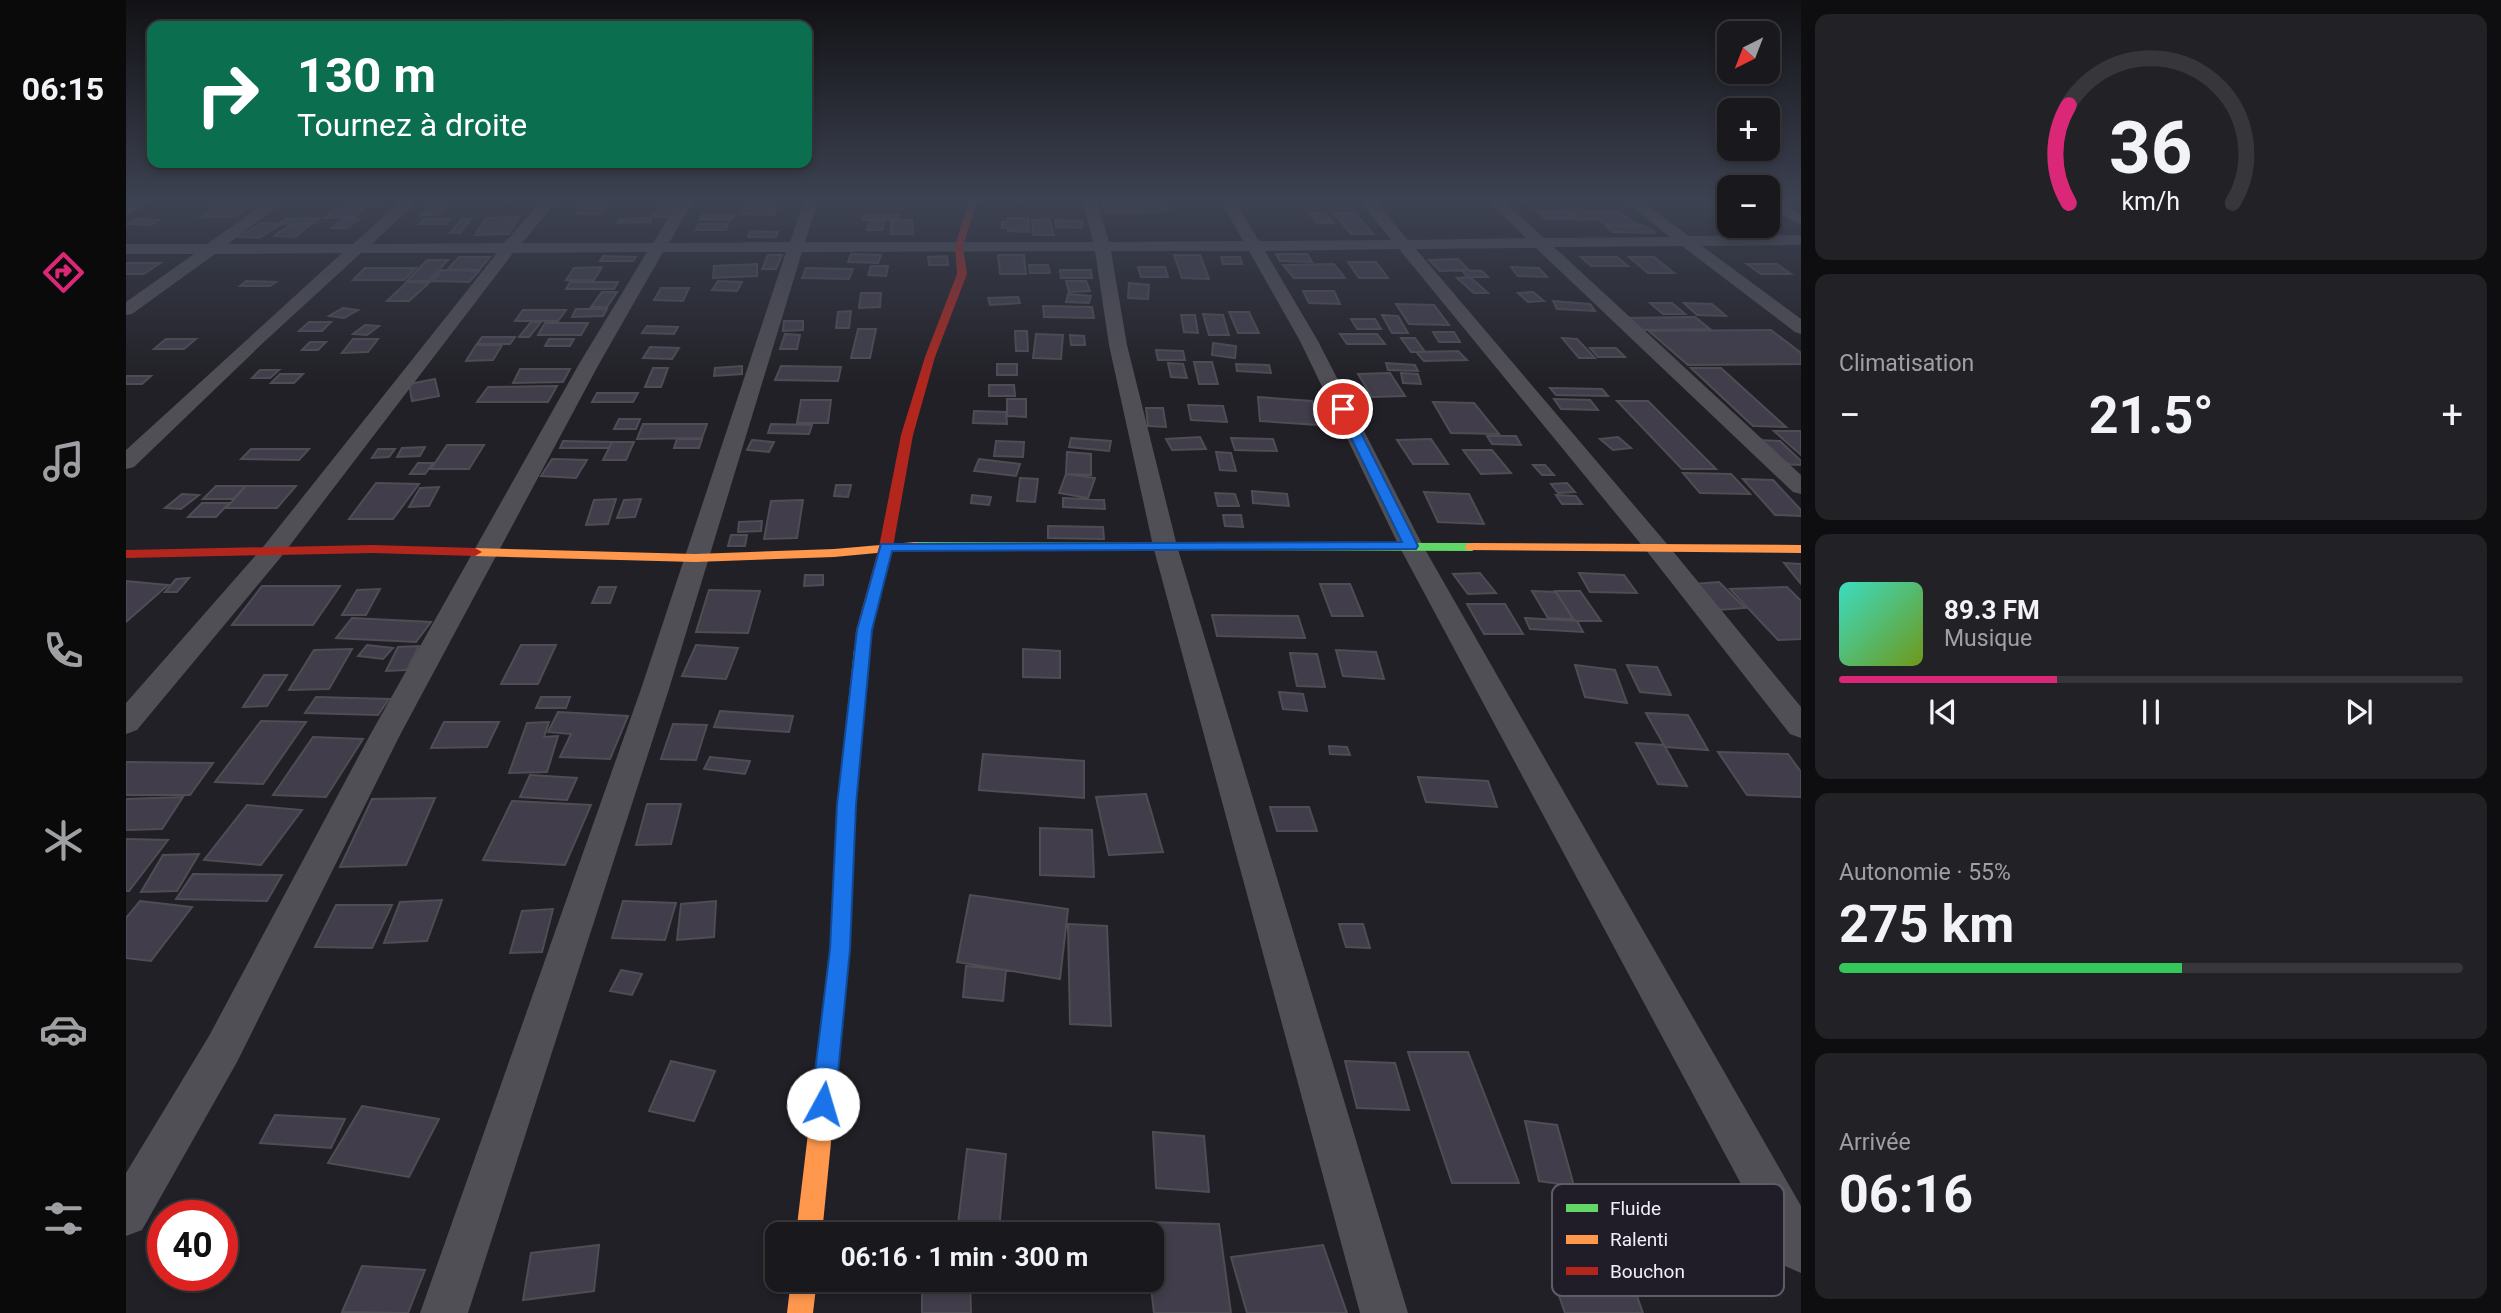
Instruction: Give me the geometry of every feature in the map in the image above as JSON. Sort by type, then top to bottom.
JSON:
[{"type":"street","points":[[126,310],[191,262]]},
{"type":"street","points":[[126,462],[258,337],[342,262]]},
{"type":"street","points":[[126,723],[272,552],[498,262]]},
{"type":"street","points":[[126,1214],[223,1049],[385,734],[589,364],[650,262]]},
{"type":"street","points":[[443,1313],[476,1223],[656,689],[695,558],[792,262]]},
{"type":"street","points":[[810,1222],[840,949],[846,805],[864,630],[886,547],[907,435],[930,357],[962,274],[961,262]]},
{"type":"street","points":[[1105,262],[1118,345],[1165,545],[1384,1313]]},
{"type":"street","points":[[1264,262],[1309,341],[1411,546],[1764,1184]]},
{"type":"street","points":[[1418,262],[1658,549],[1801,726]]},
{"type":"street","points":[[1562,262],[1801,487]]},
{"type":"street","points":[[1714,262],[1801,328]]},
{"type":"street","points":[[126,554],[372,549],[695,558],[834,553],[886,547],[1165,545],[1801,549]]},
{"type":"street","points":[[1784,1219],[1801,1250]]},
{"type":"street","points":[[800,1313],[802,1292]]},
{"type":"building","points":[[425,262],[446,262],[429,281],[407,281]]},
{"type":"building","points":[[454,262],[486,262],[479,270],[448,269]]},
{"type":"building","points":[[765,262],[779,262],[776,269],[762,269]]},
{"type":"building","points":[[929,262],[948,262],[948,265],[929,265]]},
{"type":"building","points":[[999,262],[1025,262],[1026,274],[1000,274]]},
{"type":"building","points":[[1177,262],[1203,262],[1209,279],[1182,278]]},
{"type":"building","points":[[1223,262],[1242,264],[1223,264]]},
{"type":"building","points":[[1348,262],[1376,262],[1388,278],[1359,278]]},
{"type":"building","points":[[1431,262],[1461,262],[1469,270],[1440,271]]},
{"type":"building","points":[[1587,262],[1623,262],[1628,266],[1591,266]]},
{"type":"building","points":[[1635,262],[1661,262],[1674,273],[1648,273]]},
{"type":"building","points":[[126,263],[160,263],[144,274],[126,274]]},
{"type":"building","points":[[757,264],[757,276],[713,278],[714,266]]},
{"type":"building","points":[[1334,264],[1345,278],[1294,278],[1283,265]]},
{"type":"building","points":[[1747,264],[1777,264],[1791,274],[1761,274]]},
{"type":"building","points":[[1029,265],[1048,265],[1050,273],[1030,273]]},
{"type":"building","points":[[871,266],[888,266],[886,276],[868,275]]},
{"type":"building","points":[[602,267],[594,280],[566,280],[574,268]]},
{"type":"building","points":[[1138,267],[1165,267],[1168,277],[1141,277]]},
{"type":"building","points":[[1511,267],[1539,268],[1547,277],[1518,276]]},
{"type":"building","points":[[365,268],[416,268],[404,280],[353,280]]},
{"type":"building","points":[[806,268],[853,269],[849,279],[802,278]]},
{"type":"building","points":[[442,270],[479,271],[469,282],[432,281]]},
{"type":"building","points":[[1060,270],[1091,270],[1092,278],[1061,278]]},
{"type":"building","points":[[1462,270],[1482,271],[1488,277],[1467,277]]},
{"type":"building","points":[[1470,277],[1488,293],[1474,293],[1457,278]]},
{"type":"building","points":[[246,281],[276,282],[270,286],[240,286]]},
{"type":"building","points":[[718,281],[742,282],[737,291],[712,290]]},
{"type":"building","points":[[1066,281],[1086,281],[1090,291],[1069,292]]},
{"type":"building","points":[[407,282],[429,283],[409,301],[387,301]]},
{"type":"building","points":[[570,282],[618,282],[614,289],[566,289]]},
{"type":"building","points":[[1129,283],[1149,285],[1148,299],[1128,298]]},
{"type":"building","points":[[661,288],[689,288],[683,301],[654,300]]},
{"type":"building","points":[[1303,291],[1334,291],[1340,304],[1309,303]]},
{"type":"building","points":[[602,292],[617,292],[607,307],[591,307]]},
{"type":"building","points":[[1533,292],[1544,301],[1528,302],[1518,293]]},
{"type":"building","points":[[861,293],[881,293],[880,307],[859,308]]},
{"type":"building","points":[[1068,294],[1091,296],[1089,303],[1066,302]]},
{"type":"building","points":[[1018,297],[1020,303],[990,305],[988,298]]},
{"type":"building","points":[[1553,301],[1590,304],[1595,311],[1557,309]]},
{"type":"building","points":[[1650,303],[1672,303],[1685,314],[1663,314]]},
{"type":"building","points":[[1684,303],[1712,304],[1726,316],[1697,315]]},
{"type":"building","points":[[1396,304],[1434,305],[1449,325],[1409,324]]},
{"type":"building","points":[[1043,306],[1092,307],[1094,318],[1044,317]]},
{"type":"building","points":[[343,308],[358,310],[344,318],[329,316]]},
{"type":"building","points":[[576,309],[607,309],[603,316],[572,317]]},
{"type":"building","points":[[523,310],[566,310],[558,321],[515,321]]},
{"type":"building","points":[[851,311],[849,328],[836,328],[838,312]]},
{"type":"building","points":[[1229,312],[1249,312],[1259,333],[1238,333]]},
{"type":"building","points":[[1203,314],[1223,315],[1229,335],[1209,335]]},
{"type":"building","points":[[1181,315],[1195,315],[1198,333],[1184,332]]},
{"type":"building","points":[[1382,315],[1398,316],[1408,333],[1392,333]]},
{"type":"building","points":[[1695,317],[1710,329],[1641,330],[1627,318]]},
{"type":"building","points":[[1351,319],[1375,319],[1381,329],[1357,329]]},
{"type":"building","points":[[784,321],[803,321],[803,330],[783,331]]},
{"type":"building","points":[[309,322],[331,322],[322,331],[299,331]]},
{"type":"building","points":[[531,322],[541,322],[529,337],[519,337]]},
{"type":"building","points":[[545,323],[588,323],[581,335],[538,335]]},
{"type":"building","points":[[365,325],[379,326],[367,335],[353,334]]},
{"type":"building","points":[[647,326],[678,327],[674,334],[642,333]]},
{"type":"building","points":[[858,329],[876,329],[870,358],[851,358]]},
{"type":"building","points":[[1771,330],[1801,353],[1801,364],[1688,365],[1649,331]]},
{"type":"building","points":[[1015,331],[1027,331],[1028,351],[1016,351]]},
{"type":"building","points":[[1433,332],[1454,332],[1460,342],[1439,342]]},
{"type":"building","points":[[785,334],[800,335],[797,349],[780,349]]},
{"type":"building","points":[[1036,334],[1063,335],[1061,359],[1033,358]]},
{"type":"building","points":[[1340,334],[1377,334],[1385,344],[1347,344]]},
{"type":"building","points":[[1070,335],[1084,336],[1085,345],[1071,345]]},
{"type":"building","points":[[482,337],[515,337],[510,344],[477,344]]},
{"type":"building","points":[[1401,338],[1415,338],[1425,352],[1411,352]]},
{"type":"building","points":[[1562,338],[1577,339],[1595,358],[1579,358]]},
{"type":"building","points":[[166,339],[196,339],[184,349],[154,349]]},
{"type":"building","points":[[353,339],[378,339],[368,352],[342,353]]},
{"type":"building","points":[[549,339],[574,339],[570,346],[545,346]]},
{"type":"building","points":[[310,342],[326,342],[318,350],[302,350]]},
{"type":"building","points":[[1213,343],[1236,346],[1235,358],[1212,355]]},
{"type":"building","points":[[476,345],[502,345],[493,360],[466,361]]},
{"type":"building","points":[[650,347],[679,348],[672,359],[643,358]]},
{"type":"building","points":[[1590,348],[1616,348],[1625,357],[1598,357]]},
{"type":"building","points":[[1156,350],[1183,351],[1185,360],[1158,360]]},
{"type":"building","points":[[1458,351],[1467,360],[1424,361],[1416,352]]},
{"type":"building","points":[[1194,362],[1212,362],[1218,384],[1199,384]]},
{"type":"building","points":[[1168,363],[1183,364],[1187,378],[1171,377]]},
{"type":"building","points":[[1386,363],[1415,365],[1418,371],[1388,370]]},
{"type":"building","points":[[997,364],[1017,364],[1017,375],[997,375]]},
{"type":"building","points":[[1236,364],[1269,365],[1271,373],[1237,371]]},
{"type":"building","points":[[742,366],[742,374],[714,376],[715,368]]},
{"type":"building","points":[[781,366],[841,367],[838,381],[775,380]]},
{"type":"building","points":[[653,368],[668,368],[661,387],[645,387]]},
{"type":"building","points":[[1691,368],[1721,368],[1786,427],[1753,426]]},
{"type":"building","points":[[520,369],[570,369],[563,382],[513,383]]},
{"type":"building","points":[[260,370],[279,370],[270,378],[252,378]]},
{"type":"building","points":[[1390,373],[1405,396],[1372,397],[1358,374]]},
{"type":"building","points":[[1401,373],[1418,374],[1421,384],[1403,383]]},
{"type":"building","points":[[280,374],[303,374],[294,383],[271,383]]},
{"type":"building","points":[[126,376],[151,376],[142,384],[126,384]]},
{"type":"building","points":[[435,379],[439,396],[412,401],[409,384]]},
{"type":"building","points":[[989,385],[1014,385],[1015,396],[989,396]]},
{"type":"building","points":[[557,386],[548,402],[477,402],[488,387]]},
{"type":"building","points":[[1550,388],[1602,389],[1608,396],[1556,395]]},
{"type":"building","points":[[597,393],[638,393],[633,402],[592,402]]},
{"type":"building","points":[[1258,397],[1312,401],[1317,425],[1260,421]]},
{"type":"building","points":[[1007,399],[1026,399],[1026,417],[1007,416]]},
{"type":"building","points":[[1554,399],[1590,400],[1598,410],[1561,409]]},
{"type":"building","points":[[801,400],[831,400],[828,423],[797,423]]},
{"type":"building","points":[[1617,401],[1648,401],[1716,469],[1682,469]]},
{"type":"building","points":[[1433,402],[1474,403],[1499,434],[1451,433]]},
{"type":"building","points":[[1188,405],[1223,406],[1227,422],[1191,420]]},
{"type":"building","points":[[1146,408],[1163,408],[1166,427],[1148,426]]},
{"type":"building","points":[[974,411],[1006,412],[1007,424],[973,423]]},
{"type":"building","points":[[619,419],[640,419],[636,429],[614,429]]},
{"type":"building","points":[[643,424],[707,424],[702,438],[637,439]]},
{"type":"building","points":[[771,424],[812,425],[809,434],[768,433]]},
{"type":"building","points":[[1774,431],[1801,431],[1801,455]]},
{"type":"building","points":[[1487,436],[1516,436],[1521,445],[1492,444]]},
{"type":"building","points":[[1200,437],[1206,449],[1172,450],[1166,439]]},
{"type":"building","points":[[1618,437],[1631,448],[1613,450],[1600,439]]},
{"type":"building","points":[[1071,438],[1111,441],[1109,451],[1069,447]]},
{"type":"building","points":[[1231,438],[1273,439],[1277,451],[1235,450]]},
{"type":"building","points":[[677,439],[702,439],[699,448],[674,448]]},
{"type":"building","points":[[1431,439],[1448,464],[1413,464],[1397,440]]},
{"type":"building","points":[[752,440],[774,442],[769,452],[747,450]]},
{"type":"building","points":[[1757,440],[1780,441],[1801,461],[1801,465],[1782,464]]},
{"type":"building","points":[[563,441],[612,442],[609,448],[560,448]]},
{"type":"building","points":[[996,441],[1024,442],[1023,457],[994,456]]},
{"type":"building","points":[[612,442],[634,442],[626,460],[603,460]]},
{"type":"building","points":[[447,445],[484,445],[469,469],[431,469]]},
{"type":"building","points":[[425,447],[420,456],[397,457],[402,448]]},
{"type":"building","points":[[251,449],[309,449],[299,460],[241,459]]},
{"type":"building","points":[[378,449],[395,449],[389,457],[372,458]]},
{"type":"building","points":[[1463,450],[1492,450],[1511,473],[1481,474]]},
{"type":"building","points":[[1067,452],[1091,454],[1091,475],[1066,474]]},
{"type":"building","points":[[1216,452],[1231,453],[1236,471],[1220,470]]},
{"type":"building","points":[[552,459],[587,460],[576,478],[541,476]]},
{"type":"building","points":[[979,459],[1020,464],[1016,476],[974,471]]},
{"type":"building","points":[[418,463],[433,463],[425,474],[410,474]]},
{"type":"building","points":[[1533,465],[1545,465],[1554,475],[1542,475]]},
{"type":"building","points":[[1683,473],[1731,474],[1750,494],[1700,493]]},
{"type":"building","points":[[1066,474],[1095,478],[1088,498],[1059,493]]},
{"type":"building","points":[[1020,478],[1038,479],[1035,502],[1017,501]]},
{"type":"building","points":[[1743,479],[1773,480],[1801,510],[1801,516],[1775,515]]},
{"type":"building","points":[[376,483],[419,484],[393,519],[349,519]]},
{"type":"building","points":[[1567,483],[1575,492],[1558,493],[1551,484]]},
{"type":"building","points":[[836,485],[851,485],[848,497],[834,496]]},
{"type":"building","points":[[216,486],[246,486],[233,499],[203,499]]},
{"type":"building","points":[[246,486],[296,486],[277,508],[226,508]]},
{"type":"building","points":[[439,487],[429,506],[409,507],[420,488]]},
{"type":"building","points":[[1252,491],[1287,494],[1289,506],[1253,503]]},
{"type":"building","points":[[1424,492],[1469,494],[1484,524],[1438,522]]},
{"type":"building","points":[[1215,493],[1235,494],[1239,506],[1218,506]]},
{"type":"building","points":[[182,494],[199,495],[181,509],[165,508]]},
{"type":"building","points":[[972,495],[991,497],[989,505],[971,503]]},
{"type":"building","points":[[1556,495],[1576,496],[1582,504],[1562,504]]},
{"type":"building","points":[[1063,498],[1104,500],[1105,509],[1063,507]]},
{"type":"building","points":[[616,499],[608,524],[586,525],[594,500]]},
{"type":"building","points":[[641,499],[635,517],[617,518],[624,500]]},
{"type":"building","points":[[803,500],[797,538],[764,539],[771,501]]},
{"type":"building","points":[[202,503],[229,503],[216,517],[188,517]]},
{"type":"building","points":[[1223,515],[1241,515],[1243,527],[1225,526]]},
{"type":"building","points":[[762,521],[761,531],[738,532],[739,522]]},
{"type":"building","points":[[1048,526],[1103,527],[1104,539],[1048,538]]},
{"type":"building","points":[[731,535],[747,535],[745,546],[728,546]]},
{"type":"building","points":[[1784,563],[1801,564],[1801,584]]},
{"type":"building","points":[[1480,573],[1496,593],[1468,594],[1453,574]]},
{"type":"building","points":[[1579,573],[1624,575],[1637,593],[1590,592]]},
{"type":"building","points":[[805,575],[823,575],[823,585],[804,586]]},
{"type":"building","points":[[189,578],[177,592],[165,592],[176,579]]},
{"type":"building","points":[[126,581],[168,585],[126,622]]},
{"type":"building","points":[[1719,582],[1745,608],[1718,610],[1692,584]]},
{"type":"building","points":[[1320,584],[1350,584],[1363,616],[1332,616]]},
{"type":"building","points":[[262,586],[340,586],[313,625],[232,625]]},
{"type":"building","points":[[599,587],[616,587],[610,603],[592,603]]},
{"type":"building","points":[[1787,587],[1801,601],[1801,639],[1778,640],[1730,589]]},
{"type":"building","points":[[380,589],[366,615],[342,615],[357,590]]},
{"type":"building","points":[[709,590],[760,591],[748,633],[696,632]]},
{"type":"building","points":[[1532,591],[1556,592],[1573,619],[1548,618]]},
{"type":"building","points":[[1555,591],[1580,591],[1601,621],[1575,621]]},
{"type":"building","points":[[1467,604],[1505,604],[1523,634],[1484,634]]},
{"type":"building","points":[[1212,615],[1298,616],[1305,638],[1217,636]]},
{"type":"building","points":[[352,618],[431,622],[416,642],[336,638]]},
{"type":"building","points":[[1525,618],[1577,621],[1583,632],[1530,629]]},
{"type":"building","points":[[367,645],[393,648],[383,659],[358,656]]},
{"type":"building","points":[[521,645],[556,645],[538,684],[501,684]]},
{"type":"building","points":[[696,645],[738,648],[726,679],[682,676]]},
{"type":"building","points":[[419,646],[407,670],[386,671],[398,647]]},
{"type":"building","points":[[352,649],[329,689],[289,690],[314,650]]},
{"type":"building","points":[[1023,649],[1060,651],[1060,678],[1023,677]]},
{"type":"building","points":[[1336,650],[1376,652],[1384,679],[1343,676]]},
{"type":"building","points":[[1290,653],[1317,654],[1325,687],[1297,686]]},
{"type":"building","points":[[1575,665],[1615,670],[1627,703],[1585,697]]},
{"type":"building","points":[[1627,665],[1657,667],[1671,695],[1640,692]]},
{"type":"building","points":[[264,675],[287,675],[267,706],[243,707]]},
{"type":"building","points":[[1279,692],[1303,694],[1307,711],[1283,709]]},
{"type":"building","points":[[316,697],[389,699],[378,715],[305,713]]},
{"type":"building","points":[[541,697],[570,697],[566,708],[536,708]]},
{"type":"building","points":[[720,711],[793,716],[789,732],[714,727]]},
{"type":"building","points":[[558,712],[628,716],[610,759],[560,757],[571,734],[548,732]]},
{"type":"building","points":[[1646,713],[1688,715],[1708,750],[1665,747]]},
{"type":"building","points":[[261,721],[306,722],[263,784],[215,782]]},
{"type":"building","points":[[444,722],[499,722],[487,747],[431,748]]},
{"type":"building","points":[[549,722],[544,737],[558,736],[547,772],[509,773],[527,723]]},
{"type":"building","points":[[673,724],[707,725],[696,760],[661,759]]},
{"type":"building","points":[[313,737],[363,739],[326,797],[273,795]]},
{"type":"building","points":[[1636,743],[1664,745],[1687,786],[1658,784]]},
{"type":"building","points":[[1329,746],[1347,747],[1350,755],[1330,754]]},
{"type":"building","points":[[1718,752],[1788,754],[1801,772],[1801,797],[1747,795]]},
{"type":"building","points":[[983,754],[1084,761],[1084,798],[979,790]]},
{"type":"building","points":[[710,757],[750,761],[745,774],[704,769]]},
{"type":"building","points":[[126,762],[213,763],[190,795],[126,795]]},
{"type":"building","points":[[530,775],[577,778],[567,800],[520,797]]},
{"type":"building","points":[[1418,777],[1488,781],[1497,807],[1426,802]]},
{"type":"building","points":[[1146,794],[1163,852],[1109,855],[1096,797]]},
{"type":"building","points":[[183,797],[162,829],[126,830],[126,799]]},
{"type":"building","points":[[435,798],[406,865],[340,867],[372,799]]},
{"type":"building","points":[[512,801],[591,805],[565,865],[483,860]]},
{"type":"building","points":[[647,804],[681,804],[671,844],[636,845]]},
{"type":"building","points":[[247,805],[302,810],[261,865],[204,860]]},
{"type":"building","points":[[1270,807],[1309,807],[1317,831],[1277,831]]},
{"type":"building","points":[[1040,828],[1092,830],[1094,877],[1040,875]]},
{"type":"building","points":[[126,839],[168,840],[129,891],[126,891]]},
{"type":"building","points":[[199,854],[177,891],[141,892],[163,855]]},
{"type":"building","points":[[193,874],[282,875],[267,901],[176,899]]},
{"type":"building","points":[[970,895],[1068,909],[1060,979],[957,962]]},
{"type":"building","points":[[442,900],[427,941],[384,943],[400,902]]},
{"type":"building","points":[[140,901],[192,907],[151,961],[126,958],[126,918]]},
{"type":"building","points":[[623,901],[676,903],[665,940],[612,938]]},
{"type":"building","points":[[716,901],[714,937],[677,940],[681,904]]},
{"type":"building","points":[[336,905],[392,905],[372,948],[315,947]]},
{"type":"building","points":[[553,909],[542,952],[510,953],[522,911]]},
{"type":"building","points":[[1068,924],[1107,926],[1111,1026],[1070,1024]]},
{"type":"building","points":[[1339,924],[1363,924],[1370,948],[1346,947]]},
{"type":"building","points":[[966,966],[1006,970],[1003,1001],[963,997]]},
{"type":"building","points":[[621,970],[642,974],[632,995],[610,991]]},
{"type":"building","points":[[1408,1052],[1468,1052],[1519,1183],[1452,1183]]},
{"type":"building","points":[[671,1061],[715,1071],[694,1121],[649,1111]]},
{"type":"building","points":[[1345,1061],[1395,1063],[1409,1110],[1357,1108]]},
{"type":"building","points":[[362,1106],[439,1119],[409,1177],[328,1163]]},
{"type":"building","points":[[275,1115],[345,1119],[331,1148],[260,1143]]},
{"type":"building","points":[[1525,1121],[1557,1125],[1573,1184],[1539,1181]]},
{"type":"building","points":[[1153,1132],[1204,1136],[1209,1192],[1156,1188]]},
{"type":"building","points":[[967,1149],[1006,1154],[1000,1222],[958,1222]]},
{"type":"building","points":[[1164,1223],[1219,1224],[1231,1313],[1154,1313],[1152,1292],[1164,1292]]},
{"type":"building","points":[[599,1245],[594,1291],[523,1300],[531,1253]]},
{"type":"building","points":[[1323,1245],[1347,1313],[1247,1313],[1231,1257]]},
{"type":"building","points":[[362,1266],[425,1270],[408,1313],[342,1312]]},
{"type":"building","points":[[922,1292],[970,1292],[971,1313],[922,1313]]},
{"type":"building","points":[[1559,1296],[1637,1296],[1643,1313],[1565,1313]]},
{"type":"traffic: fast","points":[[915,546],[1472,547]]},
{"type":"traffic: slow","points":[[475,552],[695,558],[834,553],[915,546]]},
{"type":"traffic: slow","points":[[1472,547],[1801,549]]},
{"type":"traffic: slow","points":[[810,1222],[840,949],[846,805],[862,650]]},
{"type":"traffic: slow","points":[[800,1313],[802,1292]]},
{"type":"traffic: jam","points":[[862,650],[864,630],[886,547],[907,435],[930,357],[962,274],[961,262]]},
{"type":"traffic: jam","points":[[126,554],[372,549],[475,552]]},
{"type":"route","points":[[823,1104],[840,949],[846,805],[864,630],[886,547],[1411,546],[1343,409]]}]
